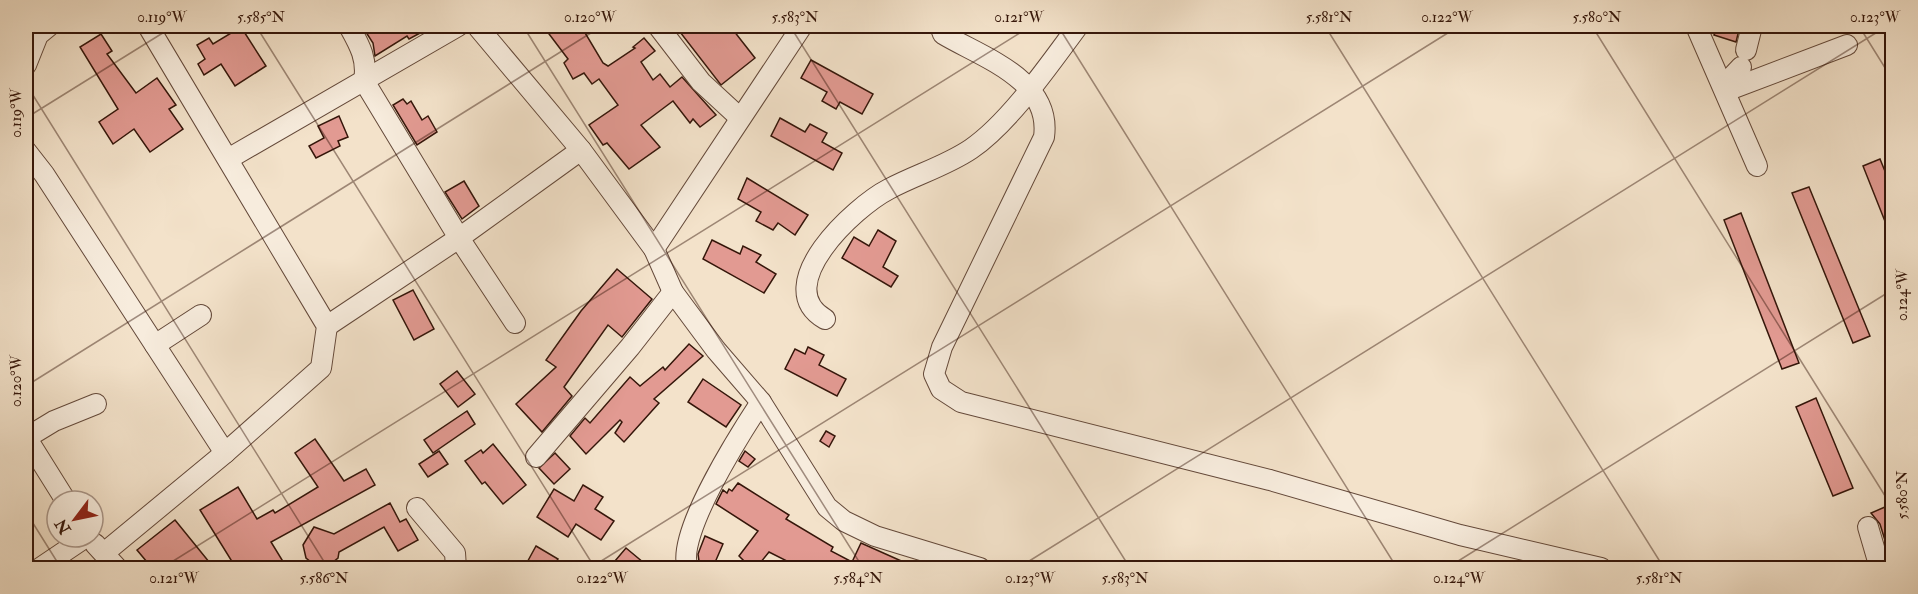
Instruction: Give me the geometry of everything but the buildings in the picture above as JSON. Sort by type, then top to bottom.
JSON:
[{"type":"street","points":[[104,553],[225,453],[321,368],[327,326],[148,26]]},
{"type":"street","points":[[349,26],[362,50],[366,68],[364,81],[459,238],[515,323]]},
{"type":"street","points":[[228,159],[458,26]]},
{"type":"street","points":[[477,26],[581,150],[654,249],[673,292],[716,350],[761,402],[810,482],[836,516],[875,536],[981,568]]},
{"type":"street","points":[[658,26],[701,82],[740,118]]},
{"type":"street","points":[[654,249],[802,26]]},
{"type":"street","points":[[940,26],[943,34],[1014,73],[1029,89],[1044,118],[1044,137],[942,347],[934,374],[941,389],[961,402],[1030,421],[1270,480],[1460,535],[1601,568]]},
{"type":"street","points":[[825,320],[810,306],[805,291],[806,281],[816,259],[848,219],[888,189],[971,149],[1029,89],[1078,26]]},
{"type":"street","points":[[1696,26],[1725,88],[1757,166]]},
{"type":"street","points":[[1725,88],[1743,58],[1752,26]]},
{"type":"street","points":[[26,65],[38,31]]},
{"type":"street","points":[[1725,88],[1847,45]]},
{"type":"street","points":[[327,326],[459,238],[581,150]]},
{"type":"street","points":[[26,151],[44,174],[225,453]]},
{"type":"street","points":[[536,457],[630,347],[673,292]]},
{"type":"street","points":[[155,345],[201,315]]},
{"type":"street","points":[[688,568],[686,549],[721,464],[761,402]]},
{"type":"street","points":[[58,489],[26,437],[54,421],[96,404]]},
{"type":"street","points":[[417,508],[455,554],[456,568]]},
{"type":"street","points":[[1868,526],[1880,568]]},
{"type":"street","points":[[42,568],[70,549]]},
{"type":"street","points":[[100,549],[117,568]]}]
